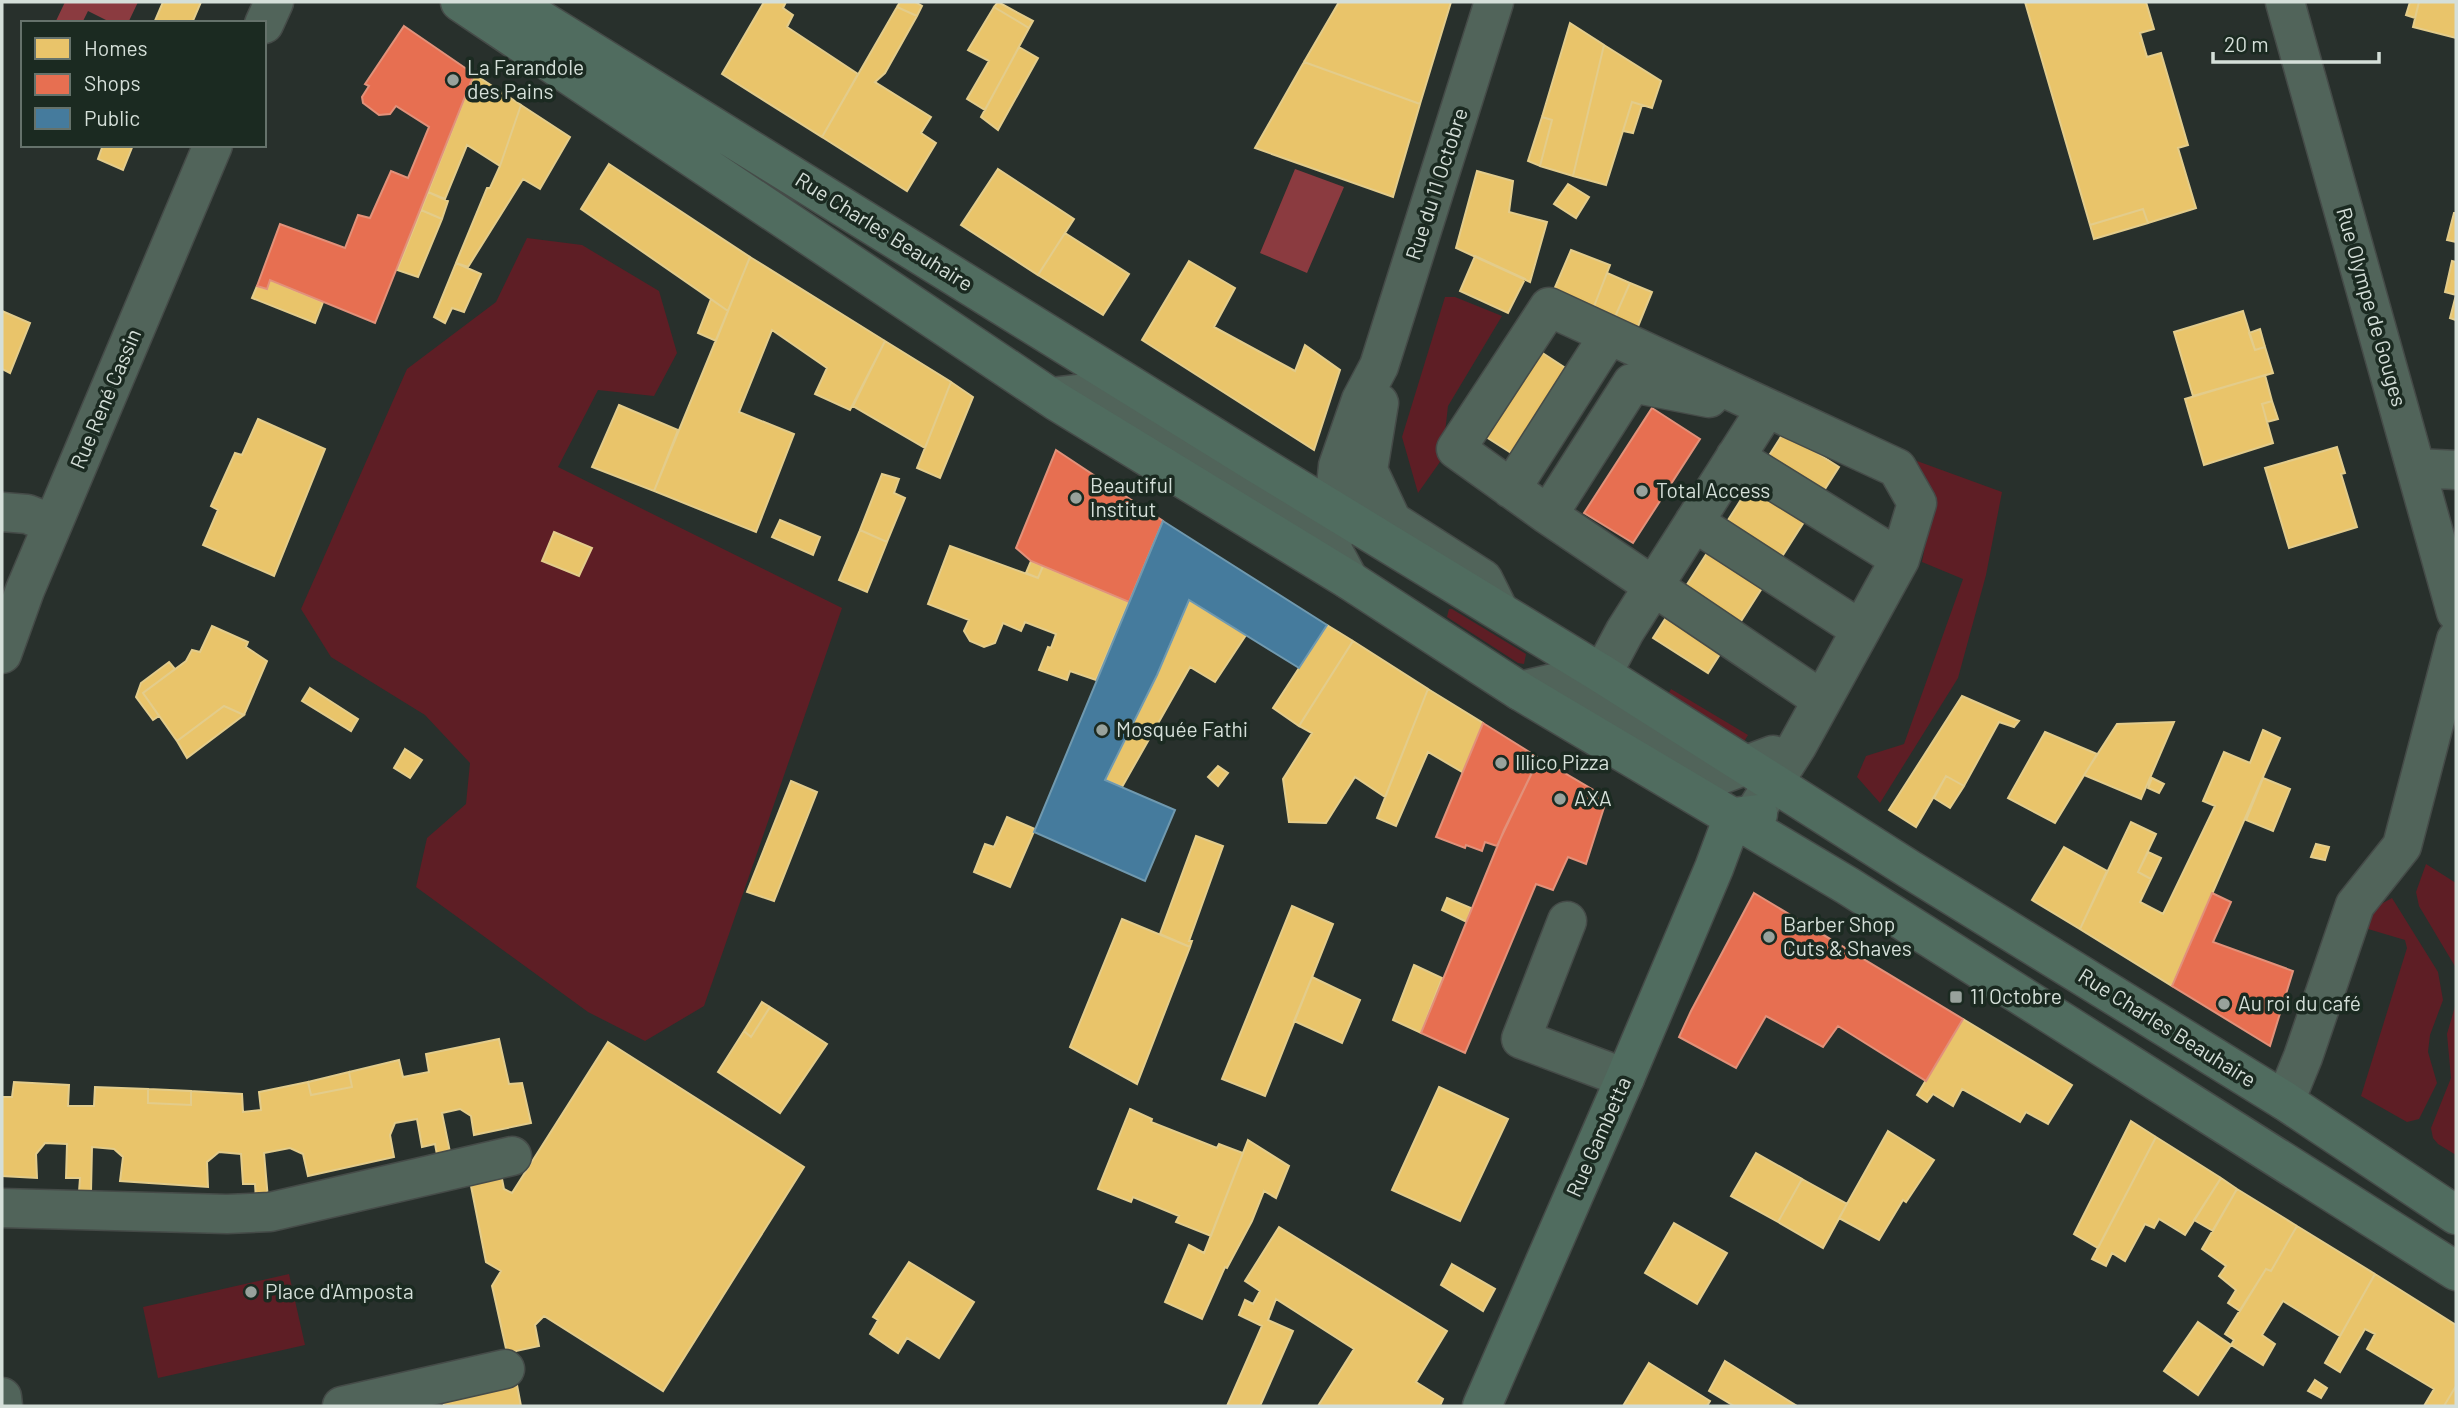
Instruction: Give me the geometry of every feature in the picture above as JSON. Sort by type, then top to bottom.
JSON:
[{"type":"main road","points":[[460,2],[1051,397],[1349,580],[1520,691],[1602,707],[1740,822],[2456,1271]]},
{"type":"main road","name":"Rue Charles Beauhaire","points":[[512,2],[1256,463],[1498,609],[1602,707],[1760,774],[2285,1101],[2456,1215]]},
{"type":"main road","points":[[1714,868],[1740,822],[1781,812],[1864,860],[2197,1071],[2285,1101]]},
{"type":"main road","points":[[1714,868],[1740,822]]},
{"type":"main road","name":"Rue Gambetta","points":[[1482,1406],[1714,868]]},
{"type":"street","points":[[265,21],[274,2]]},
{"type":"street","name":"Rue du 11 Octobre","points":[[1330,545],[1353,468],[1361,400],[1379,366],[1494,2]]},
{"type":"street","name":"Rue Olympe de Gouges","points":[[2285,2],[2456,612]]},
{"type":"street","name":"Rue René Cassin","points":[[2,654],[53,524],[212,147]]},
{"type":"street","points":[[1740,822],[1760,774],[1797,746],[1899,559],[1917,503],[1897,468],[1549,307],[1456,449],[1548,515],[1822,700]]},
{"type":"street","points":[[1511,489],[1609,335]]},
{"type":"street","points":[[1548,515],[1632,383],[1766,409]]},
{"type":"street","points":[[1051,397],[1085,393],[1330,545],[1349,580]]},
{"type":"street","points":[[1602,707],[1625,631],[1766,409]]},
{"type":"street","points":[[1735,457],[1899,559]]},
{"type":"street","points":[[1301,489],[1353,468],[1392,521],[1483,579],[1498,609]]},
{"type":"street","points":[[2416,468],[2456,470]]},
{"type":"street","points":[[2,512],[27,514],[53,524]]},
{"type":"street","points":[[1694,522],[1861,630]]},
{"type":"street","points":[[2285,1101],[2303,1057],[2355,905],[2402,846],[2456,640]]},
{"type":"street","points":[[1797,746],[1824,814]]},
{"type":"street","points":[[1566,921],[1521,1039],[1625,1078]]},
{"type":"street","points":[[2,1208],[227,1214],[270,1212],[512,1156]]},
{"type":"street","points":[[342,1406],[505,1368]]},
{"type":"street","points":[[2,1397],[4,1406]]},
{"type":"shaded area","points":[[65,2],[138,2],[129,21],[108,21],[88,11],[83,21],[56,21]]},
{"type":"shaded area","points":[[1295,169],[1344,187],[1307,273],[1260,253]]},
{"type":"shaded area","points":[[527,238],[582,245],[659,291],[677,353],[654,396],[598,390],[558,467],[842,608],[704,1006],[645,1041],[588,1012],[416,887],[427,838],[466,804],[470,763],[425,715],[331,657],[301,609],[407,369],[496,302]]},
{"type":"shaded area","points":[[1445,297],[1455,297],[1502,316],[1448,406],[1442,459],[1418,493],[1402,437]]},
{"type":"shaded area","points":[[1917,461],[2002,492],[1986,575],[1958,678],[1880,803],[1857,777],[1866,756],[1904,744],[1963,579],[1922,562],[1934,499]]},
{"type":"shaded area","points":[[1449,609],[1526,654],[1524,664],[1518,663],[1447,617]]},
{"type":"shaded area","points":[[1671,689],[1748,735],[1742,745],[1666,698]]},
{"type":"shaded area","points":[[2426,864],[2456,883],[2456,968],[2419,906],[2416,892]]},
{"type":"shaded area","points":[[2392,898],[2438,972],[2443,1000],[2430,1035],[2428,1052],[2437,1083],[2419,1119],[2407,1122],[2361,1096],[2407,948],[2405,940],[2368,929],[2366,918],[2370,910]]},
{"type":"shaded area","points":[[2456,1003],[2456,1155],[2438,1144],[2433,1138],[2431,1128],[2451,1078],[2447,1034]]},
{"type":"shaded area","points":[[289,1274],[305,1345],[158,1378],[143,1307]]},
{"type":"building: Homes","points":[[163,2],[201,2],[193,21],[155,21]]},
{"type":"building: Homes","points":[[764,2],[786,2],[783,8],[793,15],[787,27],[858,74],[822,137],[722,74]]},
{"type":"building: Homes","points":[[900,2],[915,2],[922,6],[917,16],[897,7]]},
{"type":"building: Homes","points":[[998,2],[1033,21],[1029,28],[994,7]]},
{"type":"building: Homes","points":[[1339,2],[1451,2],[1420,104],[1304,62]]},
{"type":"building: Homes","points":[[2025,2],[2146,2],[2154,29],[2140,33],[2147,57],[2161,53],[2188,145],[2178,148],[2196,208],[2148,223],[2143,209],[2090,225]]},
{"type":"building: Homes","points":[[2410,2],[2419,2],[2415,18],[2406,15]]},
{"type":"building: Homes","points":[[2419,2],[2456,2],[2456,38],[2413,27]]},
{"type":"building: Homes","points":[[897,7],[917,16],[885,73],[875,82],[931,117],[921,133],[936,143],[907,191],[822,137]]},
{"type":"building: Homes","points":[[994,7],[1029,28],[985,110],[967,99],[989,61],[968,50]]},
{"type":"building: Homes","points":[[1570,23],[1604,45],[1573,176],[1540,166],[1552,120],[1542,117]]},
{"type":"building: Homes","points":[[1604,45],[1661,81],[1652,108],[1632,102],[1606,185],[1573,176]]},
{"type":"building: Homes","points":[[1019,47],[1038,58],[998,130],[981,117]]},
{"type":"building: Homes","points":[[1304,62],[1420,104],[1393,197],[1255,148]]},
{"type":"building: Homes","points":[[474,74],[521,105],[500,166],[467,145],[445,199],[428,192]]},
{"type":"building: Homes","points":[[1632,102],[1642,105],[1633,133],[1623,131]]},
{"type":"building: Homes","points":[[521,105],[570,137],[540,189],[523,179],[468,267],[456,263],[487,188],[490,188],[500,166]]},
{"type":"building: Homes","points":[[1542,117],[1552,120],[1540,166],[1528,161]]},
{"type":"building: Homes","points":[[102,147],[132,147],[123,170],[98,159]]},
{"type":"building: Homes","points":[[609,164],[750,257],[728,311],[581,209]]},
{"type":"building: Homes","points":[[998,169],[1074,219],[1038,275],[961,225]]},
{"type":"building: Homes","points":[[1477,171],[1513,181],[1509,212],[1547,222],[1530,282],[1456,248]]},
{"type":"building: Homes","points":[[1568,184],[1589,197],[1576,218],[1554,204]]},
{"type":"building: Homes","points":[[428,192],[448,201],[442,219],[421,210]]},
{"type":"building: Homes","points":[[2143,209],[2148,223],[2094,239],[2090,225]]},
{"type":"building: Homes","points":[[421,210],[442,219],[418,277],[397,270]]},
{"type":"building: Homes","points":[[2456,213],[2456,242],[2447,240]]},
{"type":"building: Homes","points":[[1065,233],[1129,274],[1103,315],[1038,275]]},
{"type":"building: Homes","points":[[1571,250],[1610,265],[1593,309],[1553,292]]},
{"type":"building: Homes","points":[[1475,256],[1525,279],[1508,313],[1460,291]]},
{"type":"building: Homes","points":[[750,257],[885,341],[850,410],[815,394],[827,368],[772,330],[739,412],[794,434],[756,532],[654,491]]},
{"type":"building: Homes","points":[[1189,261],[1235,288],[1214,327],[1295,371],[1305,345],[1340,370],[1314,450],[1142,340]]},
{"type":"building: Homes","points":[[2452,261],[2456,262],[2456,295],[2445,292]]},
{"type":"building: Homes","points":[[456,263],[481,274],[464,312],[452,308],[445,323],[434,317]]},
{"type":"building: Homes","points":[[1607,273],[1630,283],[1614,319],[1593,309]]},
{"type":"building: Homes","points":[[270,280],[323,302],[315,323],[252,298],[257,286],[267,289]]},
{"type":"building: Homes","points":[[1630,283],[1652,292],[1637,329],[1614,319]]},
{"type":"building: Homes","points":[[2456,295],[2456,320],[2450,318]]},
{"type":"building: Homes","points":[[711,299],[728,311],[716,341],[698,333]]},
{"type":"building: Homes","points":[[2,311],[30,323],[10,373],[2,369]]},
{"type":"building: Homes","points":[[2243,311],[2255,350],[2265,347],[2273,373],[2193,396],[2174,332]]},
{"type":"building: Homes","points":[[2260,329],[2265,347],[2255,350],[2249,333]]},
{"type":"building: Homes","points":[[885,341],[951,382],[925,448],[853,406]]},
{"type":"building: Homes","points":[[1538,350],[1567,369],[1513,454],[1483,435]]},
{"type":"building: Homes","points":[[2265,375],[2272,401],[2262,404],[2273,443],[2204,465],[2185,399]]},
{"type":"building: Homes","points":[[951,382],[973,397],[940,478],[917,468]]},
{"type":"building: Homes","points":[[2272,401],[2278,419],[2267,422],[2262,404]]},
{"type":"building: Homes","points":[[619,405],[678,430],[654,491],[592,467]]},
{"type":"building: Homes","points":[[258,419],[325,449],[274,576],[203,545],[218,510],[211,506],[235,453],[242,455]]},
{"type":"building: Homes","points":[[1784,432],[1839,467],[1708,673],[1653,638]]},
{"type":"building: Homes","points":[[2337,447],[2345,473],[2341,474],[2357,527],[2289,548],[2265,468]]},
{"type":"building: Homes","points":[[882,474],[899,479],[894,493],[905,498],[887,542],[860,530]]},
{"type":"building: Homes","points":[[780,520],[820,537],[813,555],[772,537]]},
{"type":"building: Homes","points":[[860,530],[887,542],[867,592],[839,580]]},
{"type":"building: Homes","points":[[554,532],[592,548],[579,576],[542,561]]},
{"type":"building: Homes","points":[[950,546],[1038,578],[1043,566],[1129,602],[1096,680],[1070,671],[1067,680],[1039,670],[1056,634],[1025,622],[1021,631],[1003,623],[995,643],[984,647],[970,641],[964,631],[969,620],[928,604]]},
{"type":"building: Homes","points":[[1031,561],[1043,566],[1038,578],[1026,573]]},
{"type":"building: Homes","points":[[1189,600],[1246,635],[1215,682],[1190,667],[1122,787],[1105,780],[1157,675]]},
{"type":"building: Homes","points":[[1327,625],[1353,641],[1299,726],[1273,708]]},
{"type":"building: Homes","points":[[212,626],[248,642],[246,647],[267,661],[244,715],[224,706],[177,741],[143,693],[186,661],[192,650],[200,652]]},
{"type":"building: Homes","points":[[1353,641],[1428,689],[1385,797],[1355,777],[1326,823],[1289,822],[1283,779],[1312,733],[1299,726]]},
{"type":"building: Homes","points":[[169,662],[175,669],[143,693],[159,716],[153,720],[136,697],[141,683]]},
{"type":"building: Homes","points":[[310,688],[358,719],[351,731],[302,701]]},
{"type":"building: Homes","points":[[1428,689],[1483,723],[1464,773],[1428,752],[1396,826],[1377,818]]},
{"type":"building: Homes","points":[[1962,696],[2019,721],[2014,727],[1999,722],[1964,786],[1946,776],[1916,827],[1889,810]]},
{"type":"building: Homes","points":[[224,706],[244,715],[187,758],[177,741]]},
{"type":"building: Homes","points":[[2174,722],[2141,799],[2084,775],[2117,724]]},
{"type":"building: Homes","points":[[2263,730],[2280,738],[2172,986],[2080,929],[2131,822],[2156,834],[2138,872],[2151,879],[2140,902],[2163,914],[2215,806],[2203,801],[2224,752],[2250,763]]},
{"type":"building: Homes","points":[[2045,732],[2097,754],[2055,823],[2008,798]]},
{"type":"building: Homes","points":[[405,749],[422,760],[410,778],[394,768]]},
{"type":"building: Homes","points":[[1218,766],[1228,773],[1218,786],[1208,777]]},
{"type":"building: Homes","points":[[1946,776],[1964,786],[1950,808],[1934,798]]},
{"type":"building: Homes","points":[[2152,778],[2164,784],[2159,793],[2148,788]]},
{"type":"building: Homes","points":[[2263,778],[2290,789],[2273,831],[2246,820]]},
{"type":"building: Homes","points":[[791,781],[817,792],[774,901],[747,892]]},
{"type":"building: Homes","points":[[1007,817],[1035,829],[1010,887],[974,872],[985,844],[994,847]]},
{"type":"building: Homes","points":[[1196,836],[1223,846],[1189,941],[1192,941],[1190,947],[1160,934]]},
{"type":"building: Homes","points":[[2316,844],[2329,847],[2325,860],[2311,857]]},
{"type":"building: Homes","points":[[2064,847],[2107,871],[2080,929],[2032,900]]},
{"type":"building: Homes","points":[[2148,852],[2161,858],[2151,879],[2138,872]]},
{"type":"building: Homes","points":[[1447,898],[1471,908],[1467,922],[1442,910]]},
{"type":"building: Homes","points":[[1292,906],[1333,924],[1265,1096],[1222,1079]]},
{"type":"building: Homes","points":[[1122,919],[1190,947],[1137,1084],[1070,1047]]},
{"type":"building: Homes","points":[[1414,965],[1442,978],[1421,1033],[1393,1020]]},
{"type":"building: Homes","points":[[1312,977],[1360,1000],[1342,1043],[1294,1021]]},
{"type":"building: Homes","points":[[762,1002],[770,1007],[751,1037],[744,1031]]},
{"type":"building: Homes","points":[[770,1007],[827,1044],[780,1113],[718,1072],[744,1031],[751,1037]]},
{"type":"building: Homes","points":[[1963,1019],[2072,1085],[2048,1124],[2026,1112],[2020,1122],[1962,1089],[1953,1106],[1933,1094],[1927,1102],[1917,1095]]},
{"type":"building: Homes","points":[[499,1039],[509,1084],[522,1083],[531,1123],[474,1135],[471,1116],[460,1109],[442,1113],[451,1157],[438,1160],[435,1144],[422,1147],[417,1119],[395,1123],[390,1135],[394,1157],[308,1176],[303,1154],[290,1148],[264,1153],[268,1199],[256,1200],[255,1184],[243,1184],[241,1154],[219,1152],[207,1162],[208,1187],[120,1181],[123,1157],[114,1149],[92,1147],[91,1192],[79,1192],[80,1178],[66,1178],[67,1144],[45,1143],[36,1154],[37,1178],[2,1176],[2,1097],[12,1097],[14,1082],[69,1085],[68,1106],[94,1106],[95,1087],[148,1089],[148,1103],[191,1105],[191,1091],[242,1094],[243,1112],[261,1110],[259,1092],[308,1082],[311,1095],[352,1087],[349,1072],[399,1060],[403,1077],[429,1072],[426,1054]]},
{"type":"building: Homes","points":[[608,1042],[804,1167],[663,1391],[544,1316],[535,1325],[539,1346],[507,1353],[492,1286],[501,1271],[486,1262],[470,1181],[501,1174],[504,1189],[512,1193]]},
{"type":"building: Homes","points":[[349,1072],[352,1087],[311,1095],[308,1082]]},
{"type":"building: Homes","points":[[1439,1087],[1508,1119],[1460,1221],[1392,1190]]},
{"type":"building: Homes","points":[[148,1089],[191,1091],[191,1105],[148,1103]]},
{"type":"building: Homes","points":[[1130,1109],[1152,1119],[1151,1122],[1217,1148],[1219,1144],[1243,1153],[1211,1236],[1176,1222],[1179,1216],[1133,1197],[1131,1202],[1098,1189]]},
{"type":"building: Homes","points":[[2131,1121],[2156,1137],[2098,1248],[2074,1234]]},
{"type":"building: Homes","points":[[1888,1131],[1934,1160],[1906,1202],[1903,1200],[1879,1240],[1839,1218]]},
{"type":"building: Homes","points":[[2156,1137],[2221,1178],[2185,1235],[2159,1219],[2154,1228],[2145,1224],[2125,1261],[2112,1253],[2106,1266],[2092,1259]]},
{"type":"building: Homes","points":[[1248,1140],[1289,1166],[1276,1198],[1264,1191],[1252,1221],[1227,1268],[1225,1267],[1202,1319],[1165,1302],[1189,1245],[1204,1253]]},
{"type":"building: Homes","points":[[1756,1153],[1802,1179],[1778,1222],[1731,1196]]},
{"type":"building: Homes","points":[[2221,1178],[2237,1189],[2213,1231],[2194,1220]]},
{"type":"building: Homes","points":[[1802,1179],[1847,1204],[1823,1248],[1778,1222]]},
{"type":"building: Homes","points":[[2237,1189],[2297,1226],[2271,1271],[2266,1269],[2240,1311],[2228,1303],[2236,1290],[2219,1276],[2226,1266],[2202,1249]]},
{"type":"building: Homes","points":[[1674,1223],[1727,1253],[1697,1304],[1645,1273]]},
{"type":"building: Homes","points":[[2297,1226],[2375,1274],[2340,1336],[2283,1301],[2262,1335],[2275,1344],[2263,1365],[2231,1345],[2234,1340],[2225,1334],[2266,1269],[2271,1271]]},
{"type":"building: Homes","points":[[1279,1227],[1447,1331],[1416,1382],[1443,1399],[1440,1406],[1318,1406],[1354,1349],[1276,1299],[1268,1320],[1293,1331],[1260,1406],[1227,1406],[1262,1326],[1239,1315],[1245,1300],[1253,1304],[1260,1291],[1245,1281]]},
{"type":"building: Homes","points":[[909,1262],[974,1302],[939,1358],[907,1338],[898,1353],[870,1334],[878,1320],[873,1317]]},
{"type":"building: Homes","points":[[1452,1264],[1495,1289],[1483,1311],[1441,1285]]},
{"type":"building: Homes","points":[[2375,1274],[2456,1325],[2456,1386],[2444,1406],[2424,1406],[2434,1389],[2367,1349],[2375,1334],[2365,1329],[2340,1372],[2325,1363]]},
{"type":"building: Homes","points":[[2198,1322],[2231,1345],[2198,1395],[2164,1371]]},
{"type":"building: Homes","points":[[1725,1361],[1797,1406],[1734,1406],[1709,1391]]},
{"type":"building: Homes","points":[[1649,1363],[1710,1401],[1707,1406],[1623,1406]]},
{"type":"building: Homes","points":[[2315,1380],[2327,1388],[2321,1398],[2308,1391]]},
{"type":"building: Homes","points":[[517,1385],[521,1406],[444,1406],[443,1401]]},
{"type":"building: Homes","points":[[2456,1386],[2456,1406],[2444,1406]]},
{"type":"building: Shops","points":[[404,26],[474,74],[375,323],[270,280],[267,289],[257,286],[280,224],[345,248],[358,215],[370,218],[391,171],[408,178],[429,127],[396,106],[390,114],[379,115],[363,103],[362,97],[369,86],[365,84]]},
{"type":"building: Shops","points":[[1652,408],[1700,439],[1633,543],[1584,513]]},
{"type":"building: Shops","points":[[1056,450],[1163,521],[1129,602],[1031,561],[1016,548]]},
{"type":"building: Shops","points":[[1483,723],[1539,758],[1497,846],[1485,842],[1482,851],[1436,837]]},
{"type":"building: Shops","points":[[1539,758],[1607,798],[1586,864],[1568,857],[1553,890],[1536,884],[1465,1053],[1421,1033],[1504,830]]},
{"type":"building: Shops","points":[[1754,893],[1963,1019],[1926,1081],[1838,1026],[1823,1047],[1766,1016],[1736,1068],[1679,1037]]},
{"type":"building: Shops","points":[[2212,893],[2231,902],[2213,942],[2293,971],[2270,1046],[2172,986]]},
{"type":"building: Public","name":"Mosquée Fathi","points":[[1163,521],[1327,625],[1299,668],[1189,600],[1157,675],[1105,780],[1175,810],[1145,881],[1034,832]]},
{"type":"place","name":"La Farandole des Pains","points":[[453,80]]},
{"type":"place","name":"Total Access","points":[[1642,491]]},
{"type":"place","name":"Beautiful Institut","points":[[1076,498]]},
{"type":"place","name":"Mosquée Fathi","points":[[1102,730]]},
{"type":"place","name":"Illico Pizza","points":[[1501,763]]},
{"type":"place","name":"AXA","points":[[1560,799]]},
{"type":"place","name":"Barber Shop Cuts & Shaves","points":[[1769,937]]},
{"type":"place","name":"11 Octobre","points":[[1956,997]]},
{"type":"place","name":"Au roi du café","points":[[2224,1004]]},
{"type":"place","name":"Place d'Amposta","points":[[251,1292]]}]
